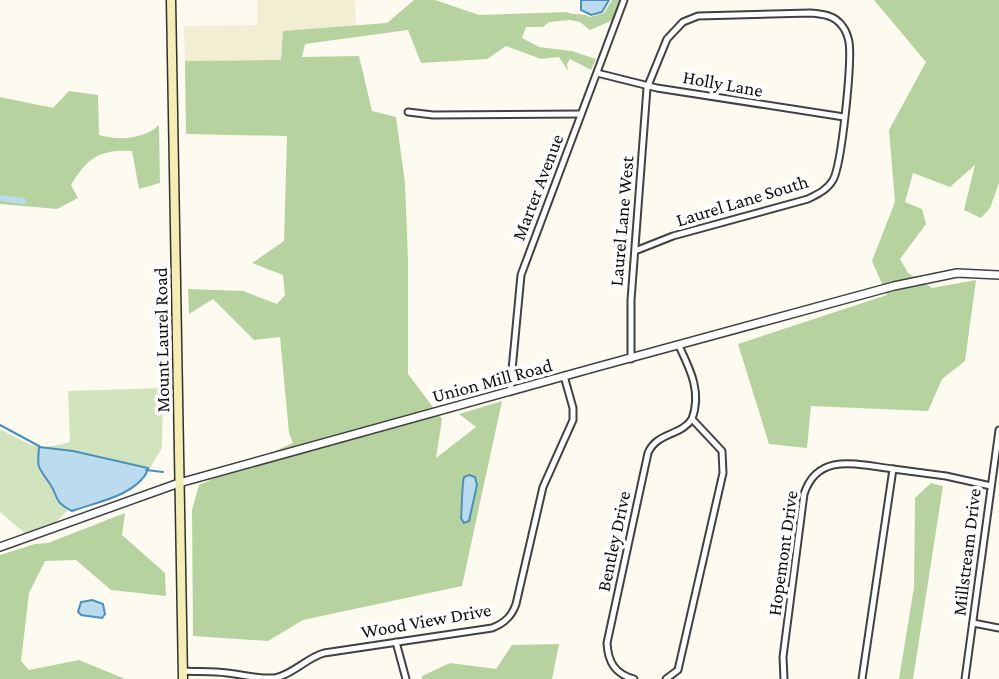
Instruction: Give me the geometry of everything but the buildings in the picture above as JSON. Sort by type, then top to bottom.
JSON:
[{"type":"main road","name":"Mount Laurel Road","points":[[171,0],[183,675]]},
{"type":"street","name":"Marter Avenue","points":[[510,391],[521,275],[624,0]]},
{"type":"street","name":"Laurel Lane West","points":[[631,359],[630,312],[649,85],[667,38],[690,19],[707,15],[822,13],[832,16],[841,24],[849,43],[844,117]]},
{"type":"street","name":"Holly Lane","points":[[597,73],[649,85],[844,117]]},
{"type":"street","points":[[408,112],[433,115],[581,114]]},
{"type":"street","name":"Laurel Lane South","points":[[635,251],[673,236],[808,199],[822,192],[833,181],[838,167],[844,117]]},
{"type":"street","name":"Union Mill Road","points":[[0,547],[179,482],[894,286],[957,273],[999,275]]},
{"type":"street","points":[[666,679],[678,670],[722,480],[722,452],[692,419],[696,389],[678,345]]},
{"type":"street","name":"Wood View Drive","points":[[183,675],[225,673],[274,678],[287,674],[317,655],[492,628],[503,623],[511,615],[519,592],[542,487],[573,420],[573,408],[564,376]]},
{"type":"street","name":"Bentley Drive","points":[[634,679],[623,676],[615,669],[610,660],[607,643],[648,453],[656,440],[686,426],[692,419]]},
{"type":"street","name":"Millstream Drive","points":[[965,679],[999,430]]},
{"type":"street","name":"Hopemont Drive","points":[[784,679],[783,657],[804,494],[807,485],[820,470],[837,463],[946,476],[991,486]]},
{"type":"street","points":[[862,679],[893,469]]},
{"type":"street","points":[[973,623],[999,628]]},
{"type":"street","points":[[397,642],[406,679]]},
{"type":"shaded area","points":[[257,0],[355,0],[356,27],[283,31],[281,60],[185,61],[184,26],[257,25]]},
{"type":"green space","points":[[414,0],[435,0],[479,15],[567,12],[590,17],[604,13],[612,0],[620,0],[613,20],[590,30],[580,22],[570,20],[549,22],[543,27],[526,27],[522,38],[539,47],[572,51],[596,59],[591,70],[570,59],[567,64],[568,71],[559,57],[541,59],[506,46],[487,59],[421,63],[408,30],[305,44],[302,57],[359,56],[372,111],[396,117],[405,183],[408,374],[442,419],[436,458],[476,427],[459,414],[502,401],[462,586],[303,620],[268,641],[193,636],[192,510],[199,485],[293,443],[289,433],[280,337],[254,340],[213,299],[189,314],[188,289],[243,291],[277,304],[285,295],[283,275],[252,263],[284,241],[287,136],[186,134],[185,61],[281,60],[283,31],[387,23]]},
{"type":"green space","points":[[874,0],[999,0],[999,183],[990,208],[981,218],[964,210],[975,165],[950,187],[913,173],[905,202],[922,209],[926,224],[900,259],[908,273],[932,288],[976,280],[965,361],[942,379],[928,411],[811,406],[807,448],[769,444],[738,344],[887,295],[872,261],[895,202],[889,130],[926,62]]},
{"type":"green space","points":[[69,91],[98,95],[99,135],[130,138],[153,130],[159,125],[160,183],[139,189],[132,151],[111,152],[96,157],[83,168],[71,185],[78,198],[57,209],[0,204],[0,97],[53,108]]},
{"type":"green space","points":[[163,388],[162,448],[147,473],[77,501],[50,528],[27,535],[0,512],[0,429],[41,447],[70,442],[68,391]]},
{"type":"green space","points":[[931,483],[943,486],[913,679],[899,679],[914,587],[915,498]]},
{"type":"green space","points":[[125,513],[122,535],[165,573],[166,596],[111,590],[76,560],[45,561],[29,593],[21,661],[29,670],[79,660],[125,679],[0,679],[0,555],[35,544],[48,543]]},
{"type":"green space","points":[[559,644],[552,679],[422,679],[422,676],[450,663],[496,669],[512,645]]},
{"type":"water","points":[[581,0],[609,0],[602,12],[591,15],[581,10]]},
{"type":"water","points":[[39,447],[73,451],[148,470],[142,479],[125,492],[72,511],[59,502],[41,470],[38,464]]},
{"type":"water","points":[[464,477],[475,477],[477,485],[469,521],[464,523],[461,518],[463,484]]},
{"type":"water","points":[[92,600],[103,604],[105,614],[102,618],[81,615],[78,612],[81,602]]},
{"type":"waterway","points":[[0,198],[23,201]]},
{"type":"waterway","points":[[0,425],[39,446]]},
{"type":"waterway","points":[[146,470],[163,472]]}]
